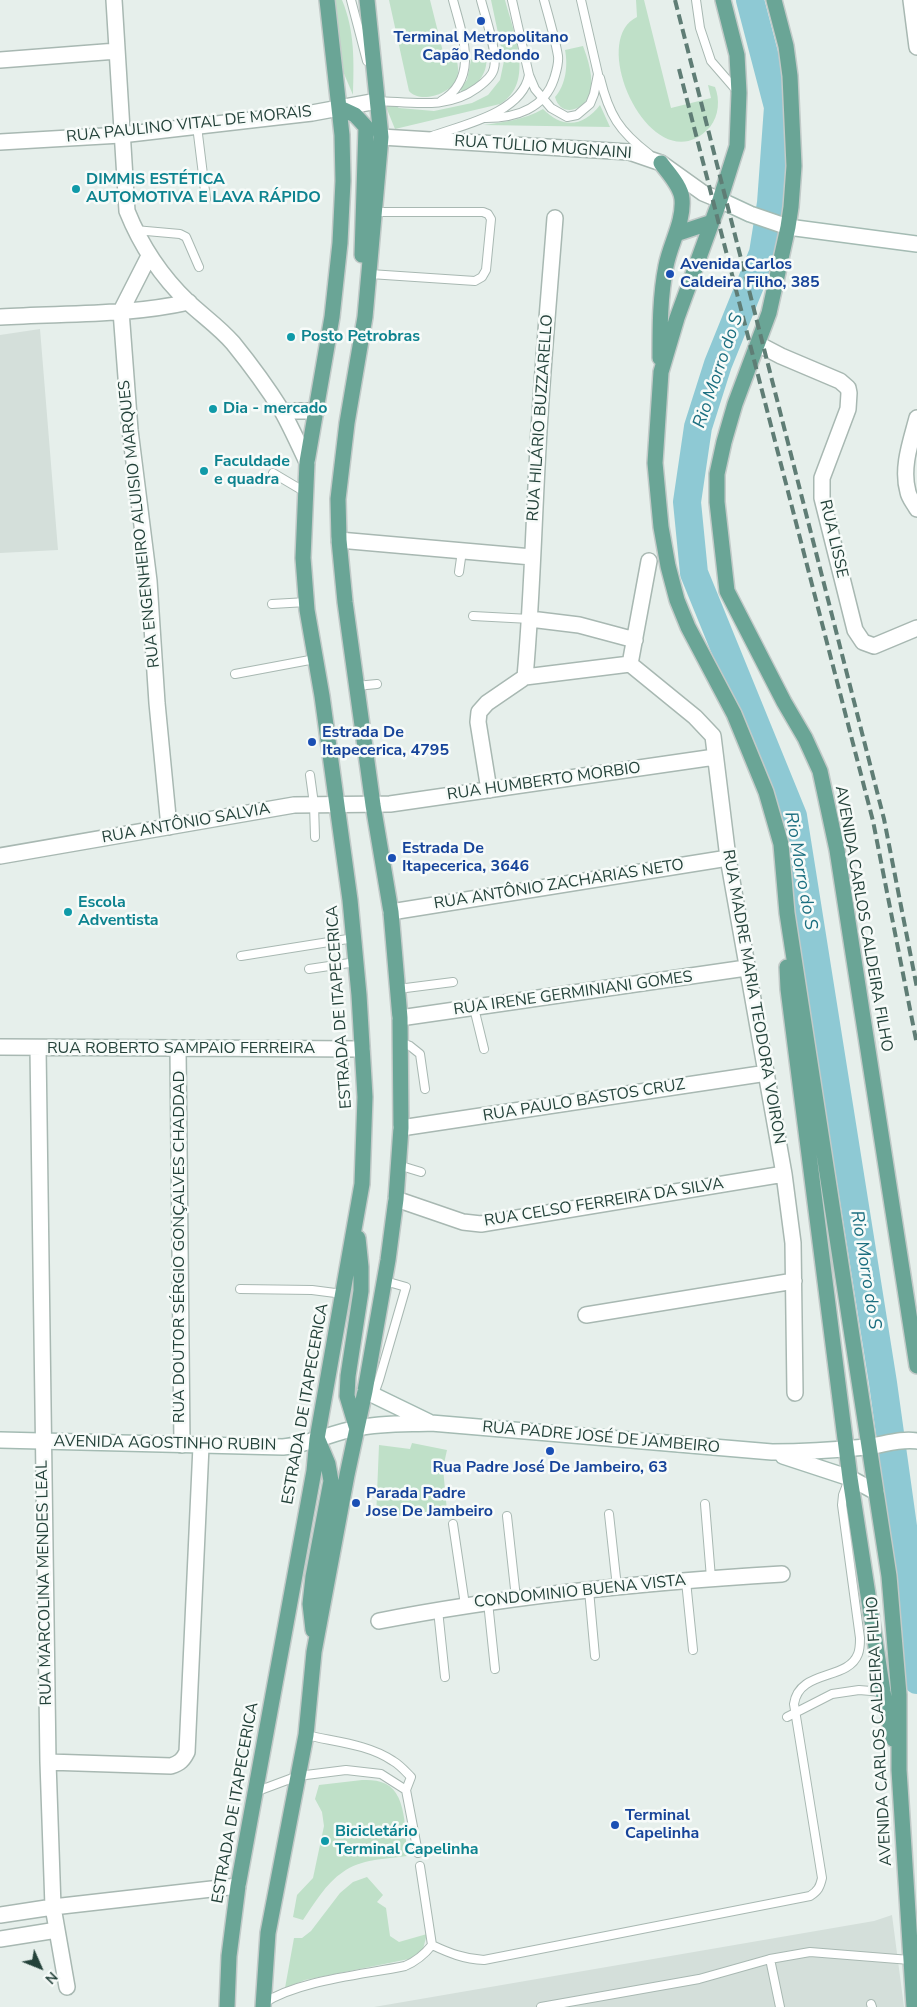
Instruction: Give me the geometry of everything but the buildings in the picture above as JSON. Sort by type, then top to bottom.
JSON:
[{"type":"main road","name":"ESTRADA DE ITAPECERICA","points":[[226,2007],[229,1956],[238,1886],[314,1471],[317,1439],[362,1184],[365,1097],[354,938],[337,805],[307,602],[303,558],[307,462],[332,317],[340,243],[343,181],[340,108],[328,0]]},
{"type":"main road","points":[[263,2006],[268,1934],[306,1735],[314,1652],[357,1428],[370,1392],[396,1200],[401,1128],[400,1018],[391,912],[373,805],[344,602],[338,540],[338,499],[347,423],[368,291],[381,137],[367,0]]},
{"type":"main road","name":"AVENIDA CARLOS CALDEIRA FILHO","points":[[723,0],[737,54],[739,93],[737,146],[660,372],[655,463],[661,527],[668,566],[688,627],[734,714],[766,792],[781,844],[787,913],[874,1445],[876,1492],[889,1576],[900,1694],[899,1770],[914,2007]]},
{"type":"main road","name":"AVENIDA CARLOS CALDEIRA FILHO","points":[[774,0],[786,46],[790,76],[794,166],[782,225],[769,313],[735,404],[724,442],[717,474],[717,502],[727,591],[770,677],[805,738],[820,771],[837,850],[917,1366]]},
{"type":"main road","points":[[340,108],[356,115],[366,127],[362,255],[368,291]]},
{"type":"main road","points":[[660,372],[661,301],[666,263],[676,234],[682,197],[680,190],[661,163]]},
{"type":"main road","points":[[676,234],[712,222]]},
{"type":"main road","points":[[787,913],[788,990],[846,1448],[884,1692],[899,1770]]},
{"type":"main road","points":[[356,1222],[361,1267],[361,1291],[348,1376],[347,1396],[357,1428]]},
{"type":"main road","points":[[314,1652],[310,1604],[313,1577],[331,1481],[328,1464],[317,1439]]},
{"type":"street","points":[[114,0],[127,211],[149,256],[189,302],[218,326],[257,374],[282,411],[307,462]]},
{"type":"street","points":[[911,0],[917,47]]},
{"type":"street","points":[[0,60],[117,51]]},
{"type":"street","name":"RUA PAULINO VITAL DE MORAIS","points":[[0,142],[121,135],[312,113],[377,101]]},
{"type":"street","name":"RUA TÚLLIO MUGNAINI","points":[[381,137],[629,152],[661,163],[703,193],[750,214],[782,225],[917,244]]},
{"type":"street","name":"RUA HILÁRIO BUZZARELLO","points":[[525,677],[530,618],[540,416],[555,218]]},
{"type":"street","points":[[121,312],[149,256]]},
{"type":"street","points":[[0,318],[121,312],[167,307],[189,302]]},
{"type":"street","name":"RUA ENGENHEIRO ALUISIO MARQUES","points":[[121,312],[131,438],[149,581],[156,703],[169,827]]},
{"type":"street","name":"RUA LISSE","points":[[758,344],[840,381],[848,388],[848,408],[826,467],[822,498],[855,630],[863,642],[874,646],[917,628]]},
{"type":"street","points":[[282,411],[317,411]]},
{"type":"street","points":[[917,418],[910,444],[905,478],[908,494],[917,509]]},
{"type":"street","points":[[338,540],[532,557]]},
{"type":"street","points":[[488,790],[478,722],[479,712],[487,703],[525,677],[630,664],[649,561]]},
{"type":"street","points":[[530,618],[579,626],[635,640]]},
{"type":"street","name":"RUA MADRE MARIA TEODORA VOIRON","points":[[630,664],[695,717],[713,736],[728,858],[746,968],[767,1073],[784,1174],[793,1243],[795,1393]]},
{"type":"street","name":"RUA HUMBERTO MORBIO","points":[[373,805],[715,757]]},
{"type":"street","name":"RUA ANTÔNIO SALVIA","points":[[0,856],[294,805],[373,805]]},
{"type":"street","name":"RUA ANTÔNIO ZACHARIAS NETO","points":[[391,912],[728,858]]},
{"type":"street","name":"RUA IRENE GERMINIANI GOMES","points":[[400,1018],[746,968]]},
{"type":"street","name":"RUA ROBERTO SAMPAIO FERREIRA","points":[[0,1047],[362,1049]]},
{"type":"street","name":"RUA MARCOLINA MENDES LEAL","points":[[38,1048],[48,1762],[53,1908],[67,1987]]},
{"type":"street","name":"RUA DOUTOR SÉRGIO GONÇALVES CHADDAD","points":[[178,1049],[182,1445]]},
{"type":"street","name":"RUA PAULO BASTOS CRUZ","points":[[401,1128],[767,1073]]},
{"type":"street","name":"RUA CELSO FERREIRA DA SILVA","points":[[396,1200],[463,1222],[481,1224],[784,1174]]},
{"type":"street","points":[[586,1315],[794,1281]]},
{"type":"street","name":"RUA PADRE JOSÉ DE JAMBEIRO","points":[[370,1392],[431,1423]]},
{"type":"street","name":"RUA PADRE JOSÉ DE JAMBEIRO","points":[[357,1428],[376,1425],[431,1423],[772,1452],[846,1448],[917,1440]]},
{"type":"street","name":"AVENIDA AGOSTINHO RUBIN","points":[[0,1440],[283,1447],[300,1445],[357,1428]]},
{"type":"street","points":[[48,1762],[171,1766],[178,1764],[184,1759],[187,1752],[201,1446]]},
{"type":"street","name":"RUA PADRE JOSÉ DE JAMBEIRO","points":[[772,1452],[850,1478],[876,1492]]},
{"type":"street","name":"CONDOMINIO BUENA VISTA","points":[[379,1621],[464,1605],[516,1598],[711,1578],[782,1574]]},
{"type":"street","points":[[0,1915],[238,1886]]},
{"type":"street","points":[[0,1939],[57,1930]]},
{"type":"lane","points":[[351,0],[377,101],[432,104],[456,100],[469,94],[482,85],[494,68],[495,58],[481,0]]},
{"type":"lane","points":[[432,104],[452,94],[463,73],[465,48],[453,0]]},
{"type":"lane","points":[[512,0],[529,75],[542,99],[560,114],[567,117],[577,115],[590,104],[598,74]]},
{"type":"lane","points":[[486,118],[503,118],[529,110],[542,99],[553,82],[558,58],[544,0]]},
{"type":"lane","points":[[581,0],[606,101],[621,128],[639,146],[661,163]]},
{"type":"lane","points":[[696,0],[702,35],[711,61],[739,93]]},
{"type":"lane","points":[[423,140],[486,118],[515,99],[527,84],[529,75]]},
{"type":"lane","points":[[197,126],[206,199]]},
{"type":"lane","points":[[370,274],[475,281],[482,277],[486,270],[491,219],[488,214],[483,212],[375,212]]},
{"type":"lane","points":[[135,230],[180,234],[186,237],[199,266]]},
{"type":"lane","points":[[273,473],[305,492]]},
{"type":"lane","points":[[459,572],[462,551]]},
{"type":"lane","points":[[272,604],[307,602]]},
{"type":"lane","points":[[473,616],[530,618]]},
{"type":"lane","points":[[235,674],[316,658]]},
{"type":"lane","points":[[356,686],[377,684]]},
{"type":"lane","points":[[310,775],[314,804],[315,837]]},
{"type":"lane","points":[[241,956],[354,938]]},
{"type":"lane","points":[[309,969],[356,962]]},
{"type":"lane","points":[[398,989],[452,982]]},
{"type":"lane","points":[[474,1008],[484,1049]]},
{"type":"lane","points":[[400,1042],[410,1046],[420,1054],[425,1090]]},
{"type":"lane","points":[[344,1050],[344,1103]]},
{"type":"lane","points":[[398,1165],[421,1172]]},
{"type":"lane","points":[[370,1392],[379,1380],[406,1287],[385,1281]]},
{"type":"lane","points":[[240,1289],[312,1290],[343,1294]]},
{"type":"lane","points":[[432,1944],[460,1956],[484,1960],[810,1896],[816,1892],[821,1886],[822,1878],[808,1820],[791,1715],[795,1695],[800,1688],[848,1666],[859,1653],[860,1638],[842,1505],[843,1495],[850,1478]]},
{"type":"lane","points":[[705,1504],[711,1578]]},
{"type":"lane","points":[[609,1514],[617,1587]]},
{"type":"lane","points":[[506,1516],[516,1598]]},
{"type":"lane","points":[[453,1524],[464,1605]]},
{"type":"lane","points":[[686,1581],[693,1650]]},
{"type":"lane","points":[[589,1590],[595,1656]]},
{"type":"lane","points":[[488,1602],[495,1669]]},
{"type":"lane","points":[[438,1610],[445,1677]]},
{"type":"lane","points":[[791,1715],[811,1703],[832,1694],[859,1690],[884,1692]]},
{"type":"lane","points":[[306,1735],[352,1744],[384,1756],[411,1777],[406,1790],[418,1830],[418,1853]]},
{"type":"lane","points":[[255,1792],[298,1776],[346,1770],[381,1774],[406,1790]]},
{"type":"lane","points":[[263,2006],[280,1994],[301,1986],[405,1966],[416,1962],[432,1944],[428,1889],[420,1866]]},
{"type":"lane","points":[[541,2007],[699,1978],[770,1959],[810,1952],[910,1960]]},
{"type":"lane","points":[[770,1959],[780,2007]]},
{"type":"shaded area","points":[[40,329],[58,550],[0,553],[0,335]]},
{"type":"shaded area","points":[[892,1915],[904,2007],[374,2007],[874,1921]]},
{"type":"green space","points":[[334,0],[342,0],[349,23],[353,59],[353,95],[342,69]]},
{"type":"green space","points":[[389,0],[430,0],[443,52],[454,49],[458,64],[456,80],[448,89],[434,96],[427,97],[414,95],[409,91]]},
{"type":"green space","points":[[491,0],[505,0],[516,41],[520,70],[517,83],[511,95],[500,104],[395,129],[382,97],[399,108],[434,111],[472,103],[488,95],[500,80],[504,61]]},
{"type":"green space","points":[[636,0],[644,0],[671,108],[711,98],[708,85],[715,87],[718,107],[713,123],[689,141],[668,139],[649,126],[633,104],[623,79],[619,53],[623,31],[637,17]]},
{"type":"green space","points":[[583,46],[591,75],[590,92],[584,103],[573,110],[568,110],[558,104],[555,97],[564,81],[565,50]]},
{"type":"green space","points":[[486,54],[486,66],[482,77],[473,86],[462,92],[460,88],[467,80],[471,60],[476,56]]},
{"type":"green space","points":[[600,105],[610,127],[483,125],[521,118],[543,109],[558,120],[573,123],[587,118]]},
{"type":"green space","points":[[412,1443],[447,1450],[443,1468],[447,1511],[376,1518],[379,1445],[410,1449]]},
{"type":"green space","points":[[362,1780],[381,1782],[390,1786],[396,1793],[403,1813],[407,1856],[357,1864],[337,1877],[326,1888],[303,1920],[293,1917],[297,1895],[313,1878],[324,1826],[322,1812],[315,1799],[319,1785]]},
{"type":"green space","points":[[367,1877],[383,1895],[377,1902],[386,1908],[390,1936],[399,1942],[427,1934],[423,1949],[414,1958],[305,1980],[285,1988],[294,1938],[302,1938],[311,1931],[340,1893],[353,1882]]},
{"type":"waterway","name":"Rio Morro do S","points":[[750,0],[778,107],[771,203],[763,253],[718,364],[698,427],[687,502],[694,573],[793,816],[883,1383],[911,1584],[917,1680]]},
{"type":"railway","points":[[675,0],[884,819],[917,988]]},
{"type":"railway","points":[[679,69],[873,821],[917,1045]]},
{"type":"place","name":"Terminal Metropolitano Capão Redondo","points":[[481,21]]},
{"type":"place","name":"DIMMIS ESTÉTICA AUTOMOTIVA E LAVA RÁPIDO","points":[[76,189]]},
{"type":"place","name":"Avenida Carlos Caldeira Filho, 385","points":[[670,274]]},
{"type":"place","name":"Posto Petrobras","points":[[291,337]]},
{"type":"place","name":"Dia - mercado","points":[[213,409]]},
{"type":"place","name":"Faculdade e quadra","points":[[204,471]]},
{"type":"place","name":"Estrada De Itapecerica, 4795","points":[[312,742]]},
{"type":"place","name":"Estrada De Itapecerica, 3646","points":[[392,858]]},
{"type":"place","name":"Escola Adventista","points":[[68,912]]},
{"type":"place","name":"Rua Padre José De Jambeiro, 63","points":[[550,1451]]},
{"type":"place","name":"Parada Padre Jose De Jambeiro","points":[[356,1503]]},
{"type":"place","name":"Terminal Capelinha","points":[[615,1825]]},
{"type":"place","name":"Bicicletário Terminal Capelinha","points":[[325,1841]]}]
